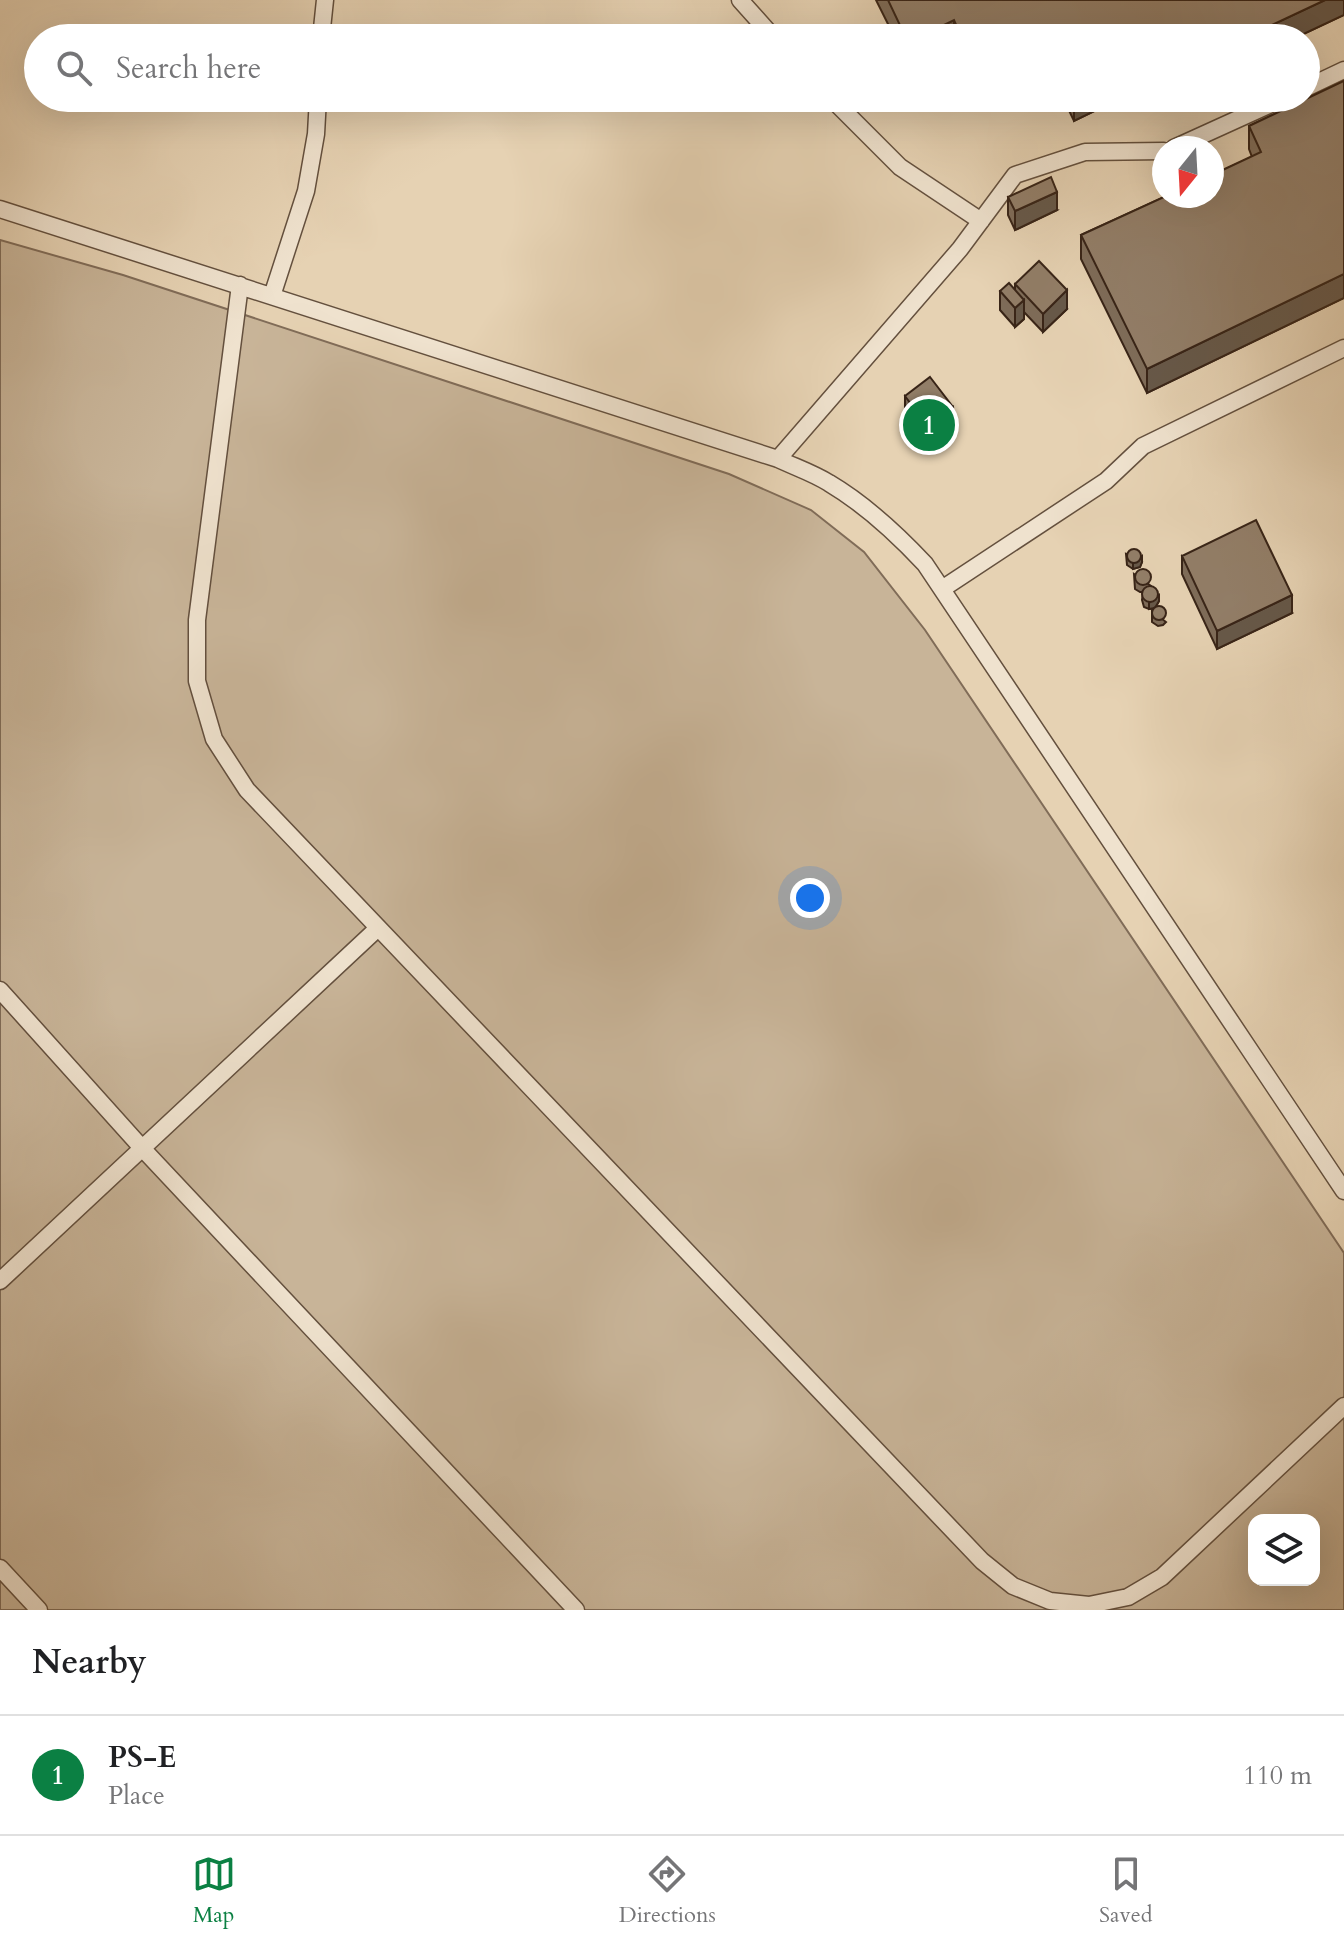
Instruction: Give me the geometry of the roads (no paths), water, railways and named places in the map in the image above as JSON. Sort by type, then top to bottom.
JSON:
[{"type":"lane","points":[[322,24],[325,0]]},
{"type":"lane","points":[[740,0],[761,24]]},
{"type":"lane","points":[[1320,81],[1344,70]]},
{"type":"lane","points":[[272,296],[306,191],[317,112]]},
{"type":"lane","points":[[845,112],[900,167],[981,221]]},
{"type":"lane","points":[[1200,136],[1253,112]]},
{"type":"lane","points":[[778,459],[950,261],[1015,175],[1085,152],[1152,151]]},
{"type":"lane","points":[[0,209],[778,459],[827,481],[871,511],[918,556],[942,589],[1344,1191]]},
{"type":"lane","points":[[240,285],[197,620],[197,681],[214,739],[247,790],[982,1561],[1013,1586],[1050,1601],[1089,1605],[1128,1597],[1162,1577],[1344,1406]]},
{"type":"lane","points":[[942,589],[1106,481],[1143,446],[1344,348]]},
{"type":"lane","points":[[0,1281],[378,928]]},
{"type":"lane","points":[[0,990],[142,1148],[576,1610]]},
{"type":"lane","points":[[0,1568],[39,1610]]},
{"type":"place","name":"PS-E","points":[[929,425]]}]
